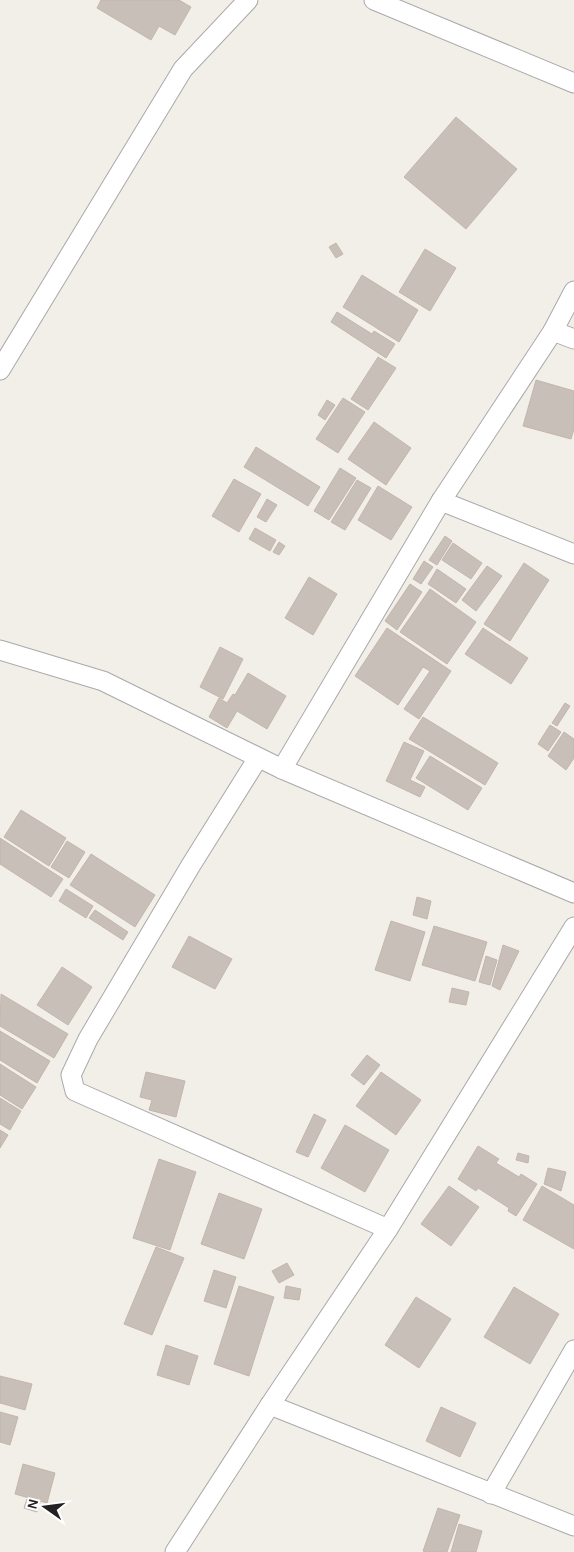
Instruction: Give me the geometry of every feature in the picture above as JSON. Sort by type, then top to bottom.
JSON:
[{"type":"street","points":[[0,370],[183,69],[248,0]]},
{"type":"street","points":[[374,0],[574,83]]},
{"type":"street","points":[[282,769],[441,501],[554,331],[574,291]]},
{"type":"street","points":[[554,331],[574,339]]},
{"type":"street","points":[[441,501],[574,554]]},
{"type":"street","points":[[0,650],[103,681],[282,769],[574,893]]},
{"type":"street","points":[[258,758],[186,873],[88,1039],[71,1075],[75,1091],[388,1229]]},
{"type":"street","points":[[175,1552],[270,1404],[388,1229],[574,927]]},
{"type":"street","points":[[491,1494],[574,1350]]},
{"type":"street","points":[[270,1404],[574,1526]]},
{"type":"building","points":[[101,0],[179,0],[191,7],[175,35],[159,26],[151,40],[97,8]]},
{"type":"building","points":[[456,117],[517,169],[466,229],[404,177]]},
{"type":"building","points":[[336,243],[343,254],[336,258],[329,247]]},
{"type":"building","points":[[425,249],[456,268],[430,311],[399,292]]},
{"type":"building","points":[[362,275],[418,310],[399,342],[343,307]]},
{"type":"building","points":[[337,312],[372,334],[374,331],[395,344],[386,358],[331,322]]},
{"type":"building","points":[[378,357],[396,368],[368,410],[351,399]]},
{"type":"building","points":[[536,380],[574,391],[574,429],[571,439],[523,426]]},
{"type":"building","points":[[343,398],[365,412],[338,453],[316,439]]},
{"type":"building","points":[[327,400],[335,405],[325,420],[318,415]]},
{"type":"building","points":[[374,422],[411,448],[386,485],[348,459]]},
{"type":"building","points":[[256,447],[320,487],[308,506],[244,467]]},
{"type":"building","points":[[340,468],[356,478],[329,520],[314,511]]},
{"type":"building","points":[[234,479],[261,494],[239,532],[212,516]]},
{"type":"building","points":[[357,480],[371,488],[345,530],[331,522]]},
{"type":"building","points":[[378,486],[412,507],[391,540],[358,520]]},
{"type":"building","points":[[267,499],[277,505],[266,522],[257,517]]},
{"type":"building","points":[[255,528],[276,540],[270,551],[249,539]]},
{"type":"building","points":[[445,536],[452,541],[437,565],[429,560]]},
{"type":"building","points":[[279,542],[285,546],[279,555],[273,552]]},
{"type":"building","points":[[453,543],[482,563],[471,579],[442,560]]},
{"type":"building","points":[[424,561],[433,567],[421,584],[413,579]]},
{"type":"building","points":[[524,563],[549,580],[510,641],[484,624]]},
{"type":"building","points":[[487,566],[502,576],[476,611],[462,600]]},
{"type":"building","points":[[437,569],[466,589],[456,603],[428,584]]},
{"type":"building","points":[[309,577],[337,594],[313,635],[285,618]]},
{"type":"building","points":[[410,584],[422,592],[397,630],[385,621]]},
{"type":"building","points":[[430,589],[476,622],[447,664],[400,632]]},
{"type":"building","points":[[387,628],[451,671],[419,719],[404,709],[430,671],[423,667],[398,705],[355,676]]},
{"type":"building","points":[[483,628],[528,658],[511,684],[465,654]]},
{"type":"building","points":[[220,647],[243,659],[223,699],[200,687]]},
{"type":"building","points":[[248,673],[286,696],[267,729],[237,711],[227,728],[209,717],[219,698],[227,703],[233,694],[235,695]]},
{"type":"building","points":[[565,703],[570,706],[557,726],[552,723]]},
{"type":"building","points":[[423,717],[498,763],[485,785],[409,739]]},
{"type":"building","points":[[550,725],[561,732],[548,751],[538,744]]},
{"type":"building","points":[[564,732],[574,739],[574,758],[566,770],[548,756]]},
{"type":"building","points":[[404,742],[424,751],[410,780],[425,787],[420,797],[386,781]]},
{"type":"building","points":[[430,756],[482,788],[468,810],[416,778]]},
{"type":"building","points":[[21,810],[66,838],[49,866],[4,837]]},
{"type":"building","points":[[0,838],[63,879],[51,897],[0,864]]},
{"type":"building","points":[[67,841],[85,852],[69,878],[51,867]]},
{"type":"building","points":[[91,854],[155,895],[135,927],[70,885]]},
{"type":"building","points":[[66,889],[93,906],[86,918],[59,901]]},
{"type":"building","points":[[417,897],[431,901],[427,919],[413,915]]},
{"type":"building","points":[[95,910],[128,932],[123,940],[89,918]]},
{"type":"building","points":[[391,921],[425,932],[410,981],[375,970]]},
{"type":"building","points":[[434,926],[487,942],[475,981],[422,965]]},
{"type":"building","points":[[189,936],[232,959],[215,989],[172,967]]},
{"type":"building","points":[[503,945],[519,951],[500,990],[492,986]]},
{"type":"building","points":[[486,956],[497,960],[490,985],[479,982]]},
{"type":"building","points":[[62,967],[92,987],[68,1025],[37,1005]]},
{"type":"building","points":[[452,988],[469,992],[466,1005],[449,1002]]},
{"type":"building","points":[[1,994],[68,1034],[54,1058],[0,1026]]},
{"type":"building","points":[[0,1031],[50,1061],[37,1083],[0,1060]]},
{"type":"building","points":[[367,1055],[380,1065],[364,1085],[351,1075]]},
{"type":"building","points":[[0,1064],[36,1087],[22,1109],[0,1095]]},
{"type":"building","points":[[146,1072],[185,1081],[176,1117],[149,1110],[152,1100],[140,1097]]},
{"type":"building","points":[[381,1072],[421,1100],[396,1135],[356,1106]]},
{"type":"building","points":[[0,1098],[21,1111],[10,1130],[0,1124]]},
{"type":"building","points":[[314,1114],[326,1120],[308,1157],[296,1152]]},
{"type":"building","points":[[345,1125],[389,1150],[365,1192],[321,1168]]},
{"type":"building","points":[[0,1130],[8,1135],[0,1148]]},
{"type":"building","points":[[478,1146],[499,1159],[496,1163],[519,1177],[521,1174],[537,1184],[516,1216],[508,1211],[509,1208],[478,1188],[476,1191],[458,1179]]},
{"type":"building","points":[[518,1153],[529,1156],[528,1163],[516,1160]]},
{"type":"building","points":[[159,1159],[196,1172],[170,1250],[133,1238]]},
{"type":"building","points":[[548,1168],[566,1172],[561,1191],[544,1184]]},
{"type":"building","points":[[449,1186],[479,1207],[451,1246],[421,1224]]},
{"type":"building","points":[[542,1186],[574,1205],[574,1249],[523,1220]]},
{"type":"building","points":[[219,1193],[262,1209],[244,1259],[201,1244]]},
{"type":"building","points":[[156,1247],[184,1258],[152,1335],[124,1324]]},
{"type":"building","points":[[287,1263],[294,1275],[279,1283],[272,1271]]},
{"type":"building","points":[[214,1270],[236,1277],[226,1308],[204,1301]]},
{"type":"building","points":[[239,1286],[274,1297],[249,1376],[214,1364]]},
{"type":"building","points":[[286,1286],[301,1289],[299,1300],[284,1298]]},
{"type":"building","points":[[514,1287],[559,1314],[530,1364],[484,1337]]},
{"type":"building","points":[[416,1297],[451,1319],[419,1368],[385,1345]]},
{"type":"building","points":[[166,1345],[198,1356],[189,1385],[157,1375]]},
{"type":"building","points":[[0,1376],[32,1384],[25,1410],[0,1403]]},
{"type":"building","points":[[441,1407],[476,1423],[460,1457],[426,1441]]},
{"type":"building","points":[[0,1412],[18,1417],[10,1445],[0,1442]]},
{"type":"building","points":[[23,1464],[55,1473],[47,1503],[15,1494]]},
{"type":"building","points":[[27,1499],[40,1502],[37,1512],[24,1508]]},
{"type":"building","points":[[438,1508],[460,1515],[447,1552],[426,1552],[423,1551]]},
{"type":"building","points":[[459,1524],[482,1531],[476,1552],[451,1552]]}]
